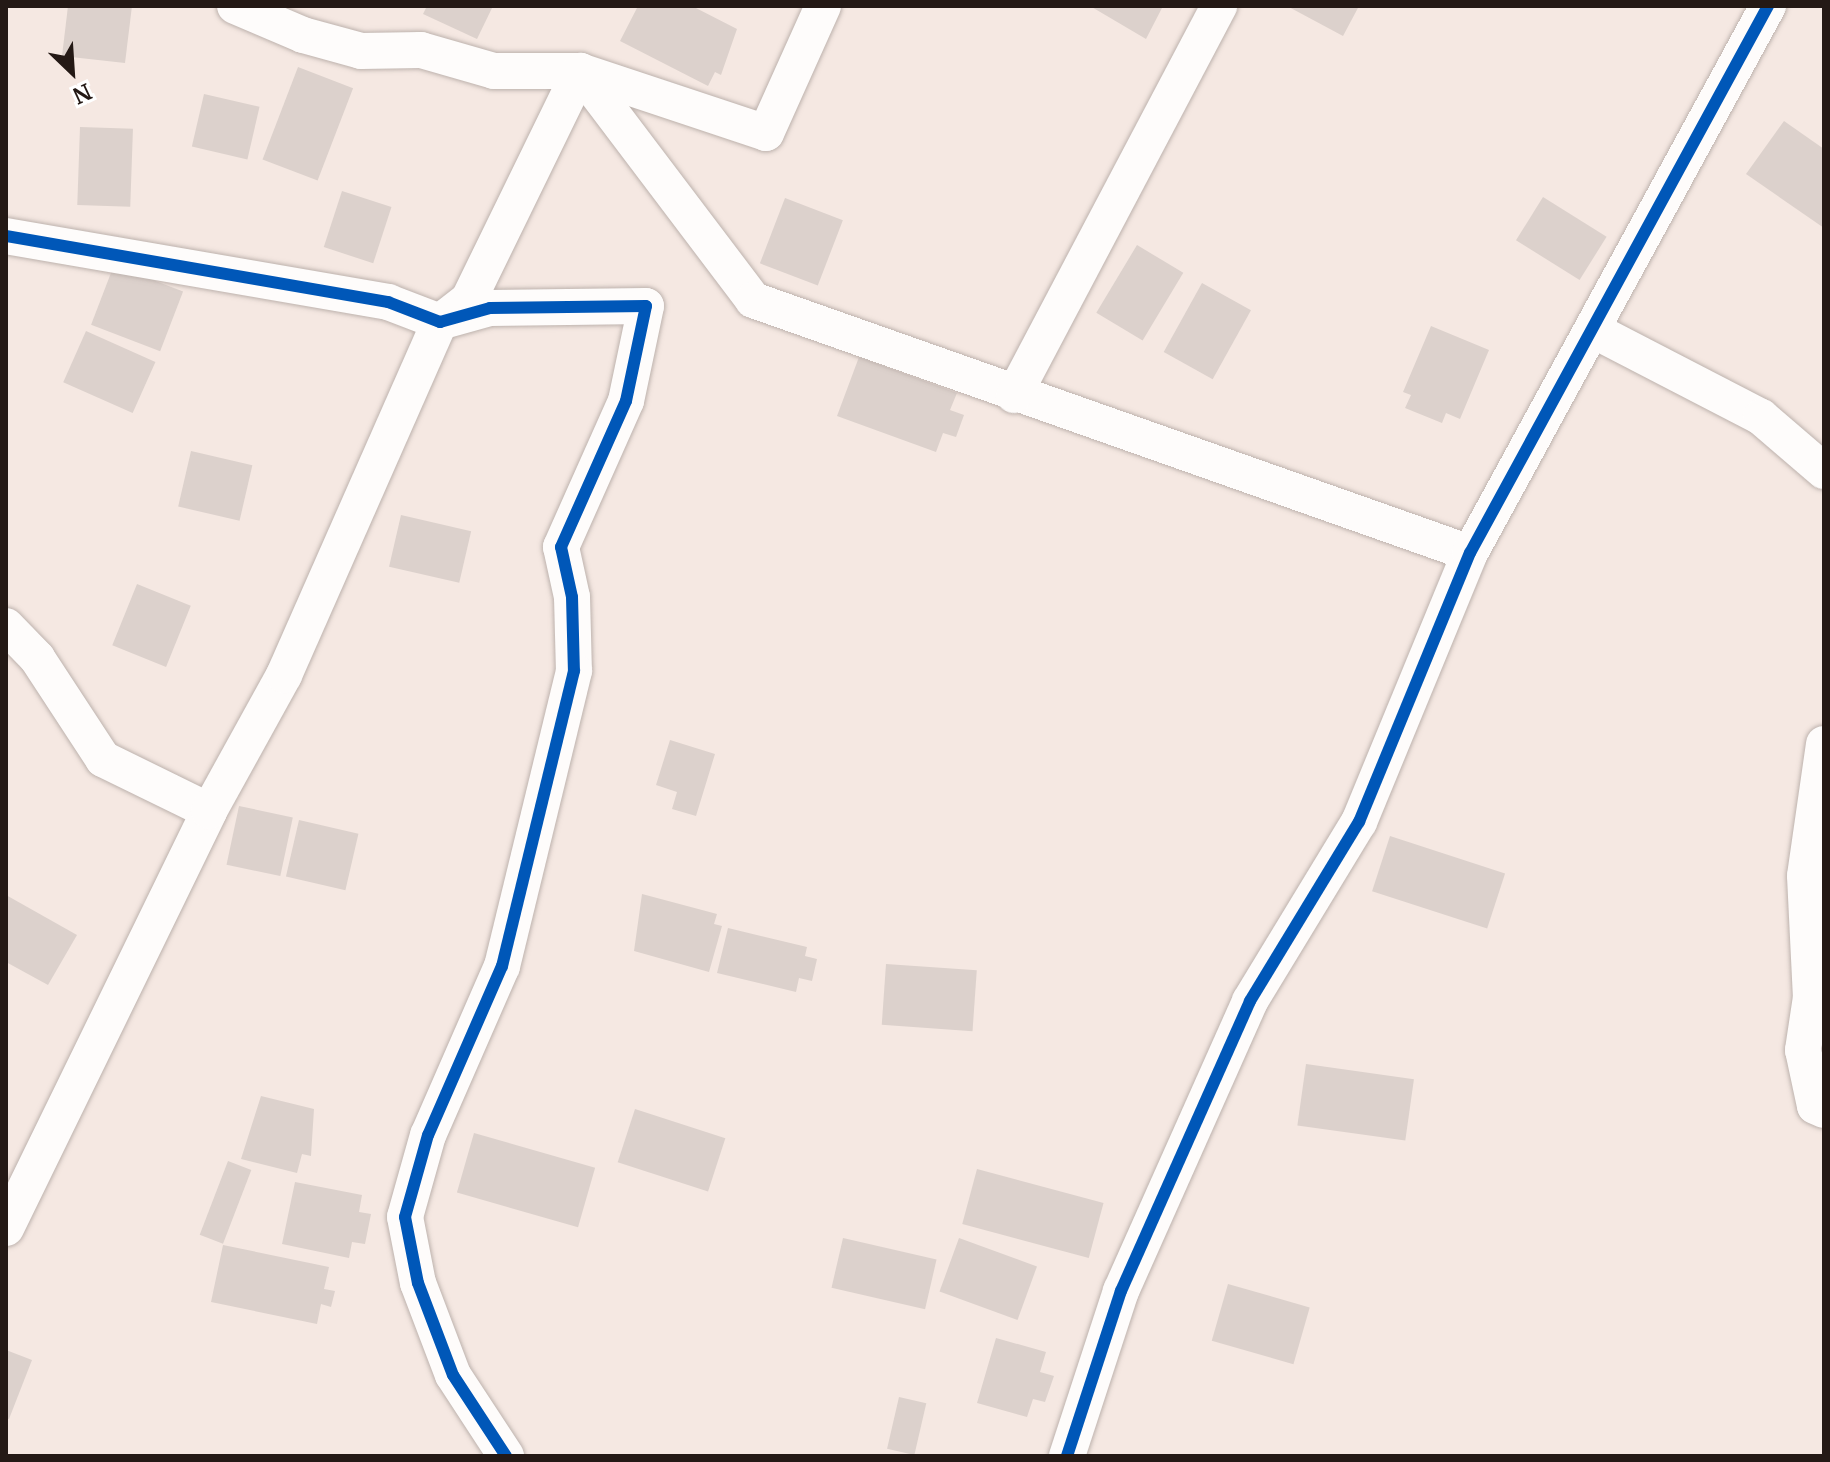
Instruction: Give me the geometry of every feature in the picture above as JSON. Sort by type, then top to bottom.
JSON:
[{"type":"street","points":[[235,6],[303,35],[361,51],[421,50],[494,71],[580,71],[766,133],[823,6]]},
{"type":"street","points":[[1014,395],[1219,6]]},
{"type":"street","points":[[1067,1456],[1121,1291],[1238,1028],[1359,822],[1470,553],[1595,331],[1768,6]]},
{"type":"street","points":[[6,1228],[209,811],[284,675],[440,322],[469,299],[580,71]]},
{"type":"street","points":[[580,71],[753,300],[1014,395],[1470,553]]},
{"type":"street","points":[[6,236],[388,302],[440,322],[490,308],[646,306],[626,401],[561,547],[572,597],[574,671],[502,966],[428,1135],[405,1217],[418,1283],[453,1375],[506,1456]]},
{"type":"street","points":[[1595,331],[1761,417],[1824,471]]},
{"type":"street","points":[[6,626],[37,658],[103,759],[209,811]]},
{"type":"street","points":[[1824,744],[1805,876],[1811,997],[1803,1050],[1815,1106],[1824,1110]]},
{"type":"building","points":[[68,6],[132,6],[125,63],[62,56]]},
{"type":"building","points":[[427,6],[493,6],[477,39],[423,14]]},
{"type":"building","points":[[638,6],[692,6],[737,29],[721,75],[715,72],[708,86],[620,41]]},
{"type":"building","points":[[1090,6],[1163,6],[1146,39]]},
{"type":"building","points":[[1287,6],[1359,6],[1343,36]]},
{"type":"building","points":[[298,67],[353,88],[318,181],[263,159]]},
{"type":"building","points":[[204,94],[260,107],[247,159],[192,147]]},
{"type":"building","points":[[1784,121],[1824,149],[1824,228],[1746,174]]},
{"type":"building","points":[[80,127],[133,129],[130,207],[77,205]]},
{"type":"building","points":[[342,191],[391,207],[373,263],[324,247]]},
{"type":"building","points":[[1543,197],[1607,237],[1580,280],[1516,240]]},
{"type":"building","points":[[785,198],[843,220],[818,286],[760,263]]},
{"type":"building","points":[[1137,245],[1183,273],[1143,341],[1096,313]]},
{"type":"building","points":[[114,265],[183,292],[160,351],[91,325]]},
{"type":"building","points":[[1202,283],[1251,310],[1213,379],[1164,352]]},
{"type":"building","points":[[1431,326],[1489,350],[1460,419],[1446,413],[1442,423],[1405,408],[1411,395],[1403,392]]},
{"type":"building","points":[[86,331],[155,362],[133,413],[63,382]]},
{"type":"building","points":[[859,357],[957,393],[950,410],[964,415],[956,437],[943,433],[936,452],[837,416]]},
{"type":"building","points":[[191,451],[252,465],[240,521],[178,507]]},
{"type":"building","points":[[401,515],[471,531],[459,583],[389,567]]},
{"type":"building","points":[[137,584],[191,606],[166,667],[112,645]]},
{"type":"building","points":[[670,740],[715,754],[696,816],[672,809],[677,792],[656,785]]},
{"type":"building","points":[[239,806],[293,817],[280,876],[227,865]]},
{"type":"building","points":[[299,820],[358,834],[345,890],[286,877]]},
{"type":"building","points":[[1390,836],[1505,873],[1487,929],[1372,891]]},
{"type":"building","points":[[642,894],[717,914],[714,924],[722,926],[709,972],[634,951]]},
{"type":"building","points":[[6,895],[77,935],[48,985],[6,962]]},
{"type":"building","points":[[728,928],[807,947],[805,956],[817,959],[812,981],[799,978],[796,992],[717,973]]},
{"type":"building","points":[[886,964],[977,970],[973,1031],[882,1025]]},
{"type":"building","points":[[1306,1064],[1414,1079],[1405,1141],[1297,1125]]},
{"type":"building","points":[[261,1096],[314,1109],[311,1156],[302,1154],[297,1173],[241,1159]]},
{"type":"building","points":[[635,1109],[725,1138],[708,1192],[618,1162]]},
{"type":"building","points":[[474,1133],[595,1168],[578,1227],[457,1193]]},
{"type":"building","points":[[228,1161],[251,1170],[223,1244],[200,1235]]},
{"type":"building","points":[[977,1169],[1104,1203],[1089,1258],[962,1224]]},
{"type":"building","points":[[295,1182],[362,1195],[359,1212],[371,1214],[365,1244],[352,1242],[349,1258],[282,1244]]},
{"type":"building","points":[[843,1238],[937,1260],[925,1309],[832,1288]]},
{"type":"building","points":[[959,1238],[1037,1266],[1017,1320],[940,1292]]},
{"type":"building","points":[[223,1245],[329,1267],[324,1289],[335,1291],[331,1307],[321,1304],[317,1324],[211,1302]]},
{"type":"building","points":[[1228,1284],[1310,1307],[1293,1364],[1212,1341]]},
{"type":"building","points":[[996,1338],[1046,1352],[1040,1372],[1054,1376],[1045,1402],[1033,1399],[1027,1417],[977,1403]]},
{"type":"building","points":[[6,1350],[32,1360],[9,1419],[6,1418]]},
{"type":"building","points":[[899,1397],[926,1403],[914,1455],[887,1449]]},
{"type":"cycle path","points":[[1067,1456],[1121,1291],[1250,1001],[1359,822],[1470,553],[1768,6]]},
{"type":"cycle path","points":[[6,236],[388,302],[440,322],[490,308],[646,306],[626,401],[561,547],[572,597],[574,671],[502,966],[428,1135],[405,1217],[418,1283],[453,1375],[506,1456]]}]
